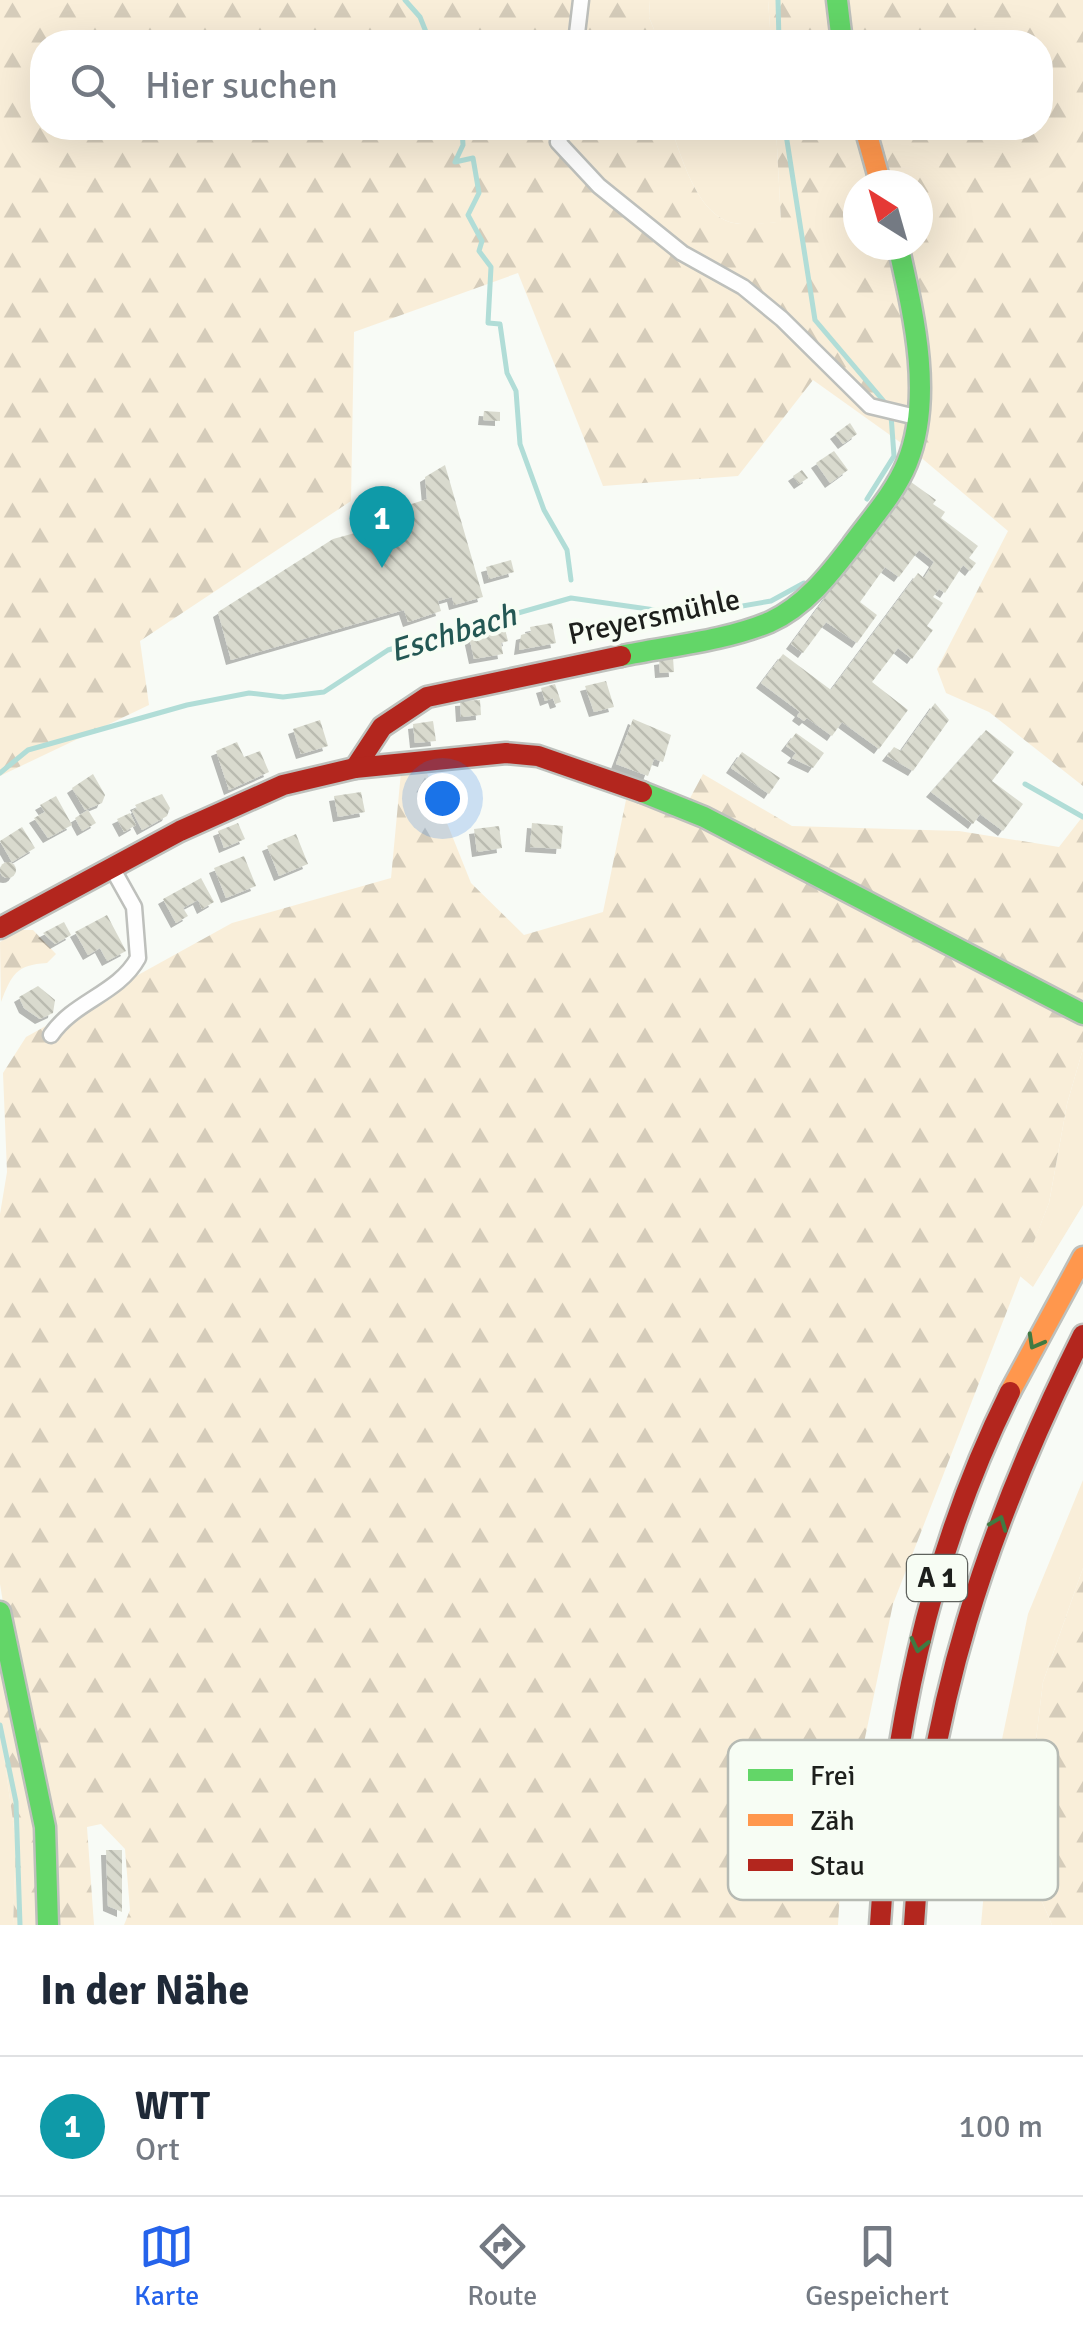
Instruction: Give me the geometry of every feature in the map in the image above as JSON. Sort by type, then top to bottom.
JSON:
[{"type":"main road","points":[[833,3],[839,30]]},
{"type":"main road","points":[[869,140],[878,170]]},
{"type":"main road","name":"Preyersmühle","points":[[355,768],[382,726],[427,697],[750,629],[790,614],[810,599],[875,514],[902,473],[912,447],[909,416],[913,329],[901,260]]},
{"type":"main road","points":[[0,928],[111,866],[283,785],[355,768],[476,753],[538,756],[704,817],[1083,1014]]},
{"type":"main road","name":"A 1","points":[[902,1740],[907,1694],[930,1598],[983,1450],[1024,1363],[1083,1257]]},
{"type":"main road","name":"A 1","points":[[936,1740],[958,1644],[1022,1464],[1083,1336]]},
{"type":"main road","points":[[0,1612],[45,1828],[48,1925]]},
{"type":"main road","name":"A 1","points":[[880,1925],[883,1900]]},
{"type":"main road","name":"A 1","points":[[914,1925],[916,1900]]},
{"type":"street","points":[[578,30],[582,0]]},
{"type":"street","points":[[559,140],[599,186],[682,253],[752,294],[876,411],[909,416]]},
{"type":"street","points":[[51,1035],[78,1006],[118,984],[138,958],[134,907],[111,866]]},
{"type":"green space","points":[[0,0],[650,0],[649,17],[654,30],[30,30],[30,140],[675,140],[693,184],[710,209],[721,218],[745,224],[781,222],[777,140],[860,140],[869,170],[843,170],[843,260],[893,260],[905,319],[908,369],[904,445],[813,380],[738,476],[603,486],[518,273],[354,332],[351,501],[140,641],[149,705],[0,776]]},
{"type":"green space","points":[[650,0],[768,0],[770,30],[654,30],[649,17]]},
{"type":"green space","points":[[768,0],[829,0],[833,30],[770,30]]},
{"type":"green space","points":[[845,0],[1083,0],[1083,786],[989,712],[946,693],[937,669],[1008,531],[918,455],[906,260],[933,260],[933,170],[885,170],[876,140],[1053,140],[1053,30],[849,30]]},
{"type":"green space","points":[[675,140],[777,140],[781,222],[734,223],[721,218],[701,198]]},
{"type":"green space","points":[[425,768],[471,883],[524,935],[603,912],[626,800],[664,805],[1083,1023],[1083,1049],[1067,1104],[1049,1203],[893,1604],[865,1740],[728,1740],[728,1900],[840,1900],[838,1925],[124,1925],[130,1910],[125,1849],[101,1824],[87,1827],[94,1925],[55,1925],[0,1584],[0,1214],[7,1172],[3,1073],[26,1037],[232,923],[391,878],[401,772]]},
{"type":"green space","points":[[703,774],[792,826],[959,831],[1059,847],[1083,816],[1083,1004],[689,800]]},
{"type":"green space","points":[[21,930],[33,930],[56,954],[47,963],[16,973],[1,1002],[0,942]]},
{"type":"green space","points":[[1083,1049],[1083,1205],[1033,1287],[1020,1276],[1049,1203],[1067,1104]]},
{"type":"green space","points":[[1083,1480],[1083,1568],[1043,1682],[1036,1740],[1002,1740],[1028,1614]]},
{"type":"green space","points":[[1083,1568],[1083,1925],[1052,1925],[1041,1900],[1058,1900],[1058,1740],[1036,1740],[1043,1682]]},
{"type":"green space","points":[[0,1648],[39,1834],[41,1925],[13,1925],[16,1843],[0,1727]]},
{"type":"green space","points":[[0,1727],[16,1843],[13,1925],[0,1925]]},
{"type":"green space","points":[[983,1900],[1041,1900],[1052,1925],[981,1925]]},
{"type":"building","points":[[484,411],[500,412],[500,421],[483,420]]},
{"type":"building","points":[[850,423],[857,434],[843,444],[835,434]]},
{"type":"building","points":[[834,451],[848,470],[830,483],[816,463]]},
{"type":"building","points":[[445,465],[483,597],[454,605],[452,597],[438,601],[441,611],[408,622],[404,610],[231,660],[218,612],[333,539],[388,524],[384,513],[427,499],[425,477]]},
{"type":"building","points":[[802,470],[808,478],[799,484],[793,476]]},
{"type":"building","points":[[911,482],[936,500],[933,504],[945,512],[941,518],[978,546],[969,558],[976,563],[970,571],[963,565],[945,593],[939,589],[933,597],[943,603],[927,626],[933,630],[912,659],[898,648],[872,682],[908,710],[879,749],[842,722],[832,736],[807,718],[804,721],[797,716],[800,712],[761,683],[783,654],[831,690],[918,573],[924,578],[934,562],[919,550],[899,577],[885,567],[860,602],[877,615],[857,643],[826,622],[803,653],[791,644]]},
{"type":"building","points":[[511,560],[514,572],[489,579],[486,567]]},
{"type":"building","points":[[552,623],[556,643],[519,650],[521,635],[531,632],[530,627]]},
{"type":"building","points":[[505,629],[508,641],[501,643],[503,654],[474,659],[469,636]]},
{"type":"building","points":[[673,658],[674,672],[660,673],[659,660]]},
{"type":"building","points":[[606,681],[614,707],[594,712],[585,686]]},
{"type":"building","points":[[555,684],[561,702],[555,704],[553,698],[545,701],[541,688]]},
{"type":"building","points":[[480,700],[481,715],[461,717],[460,701]]},
{"type":"building","points":[[935,703],[949,720],[913,771],[887,756],[894,747],[901,751]]},
{"type":"building","points":[[633,719],[671,735],[663,762],[654,759],[648,776],[616,764]]},
{"type":"building","points":[[320,720],[328,746],[301,754],[293,729]]},
{"type":"building","points":[[433,721],[436,741],[415,743],[413,724]]},
{"type":"building","points":[[986,730],[1014,752],[992,781],[1023,804],[1003,831],[980,814],[973,824],[931,792]]},
{"type":"building","points":[[796,733],[824,753],[813,768],[792,758],[796,753],[786,746]]},
{"type":"building","points":[[237,742],[244,757],[260,751],[269,772],[229,790],[216,751]]},
{"type":"building","points":[[742,752],[780,778],[769,794],[731,768]]},
{"type":"building","points":[[93,774],[105,795],[102,803],[85,810],[72,788]]},
{"type":"building","points":[[361,792],[365,812],[338,817],[334,796]]},
{"type":"building","points":[[162,794],[170,808],[167,816],[142,830],[132,811],[137,808],[135,805]]},
{"type":"building","points":[[56,796],[72,825],[48,838],[34,818],[45,812],[40,805]]},
{"type":"building","points":[[88,810],[96,823],[82,831],[75,818]]},
{"type":"building","points":[[130,813],[136,825],[124,832],[117,819]]},
{"type":"building","points":[[238,823],[245,839],[224,848],[218,831]]},
{"type":"building","points":[[532,823],[563,826],[561,849],[530,847]]},
{"type":"building","points":[[499,826],[502,848],[477,852],[474,829]]},
{"type":"building","points":[[22,827],[35,848],[12,862],[0,841]]},
{"type":"building","points":[[296,834],[308,864],[279,876],[267,846]]},
{"type":"building","points":[[244,856],[256,886],[226,898],[214,868]]},
{"type":"building","points":[[8,862],[16,870],[8,878],[0,870]]},
{"type":"building","points":[[201,878],[214,902],[202,909],[198,900],[183,908],[188,916],[176,923],[163,899]]},
{"type":"building","points":[[107,915],[126,951],[107,961],[100,948],[88,955],[75,932]]},
{"type":"building","points":[[64,922],[71,935],[55,944],[43,933]]},
{"type":"building","points":[[38,986],[55,1000],[53,1013],[40,1019],[24,1008],[19,997]]},
{"type":"building","points":[[106,1850],[122,1850],[122,1912],[108,1906]]},
{"type":"waterway","points":[[405,0],[425,30]]},
{"type":"waterway","name":"Eschbach","points":[[778,0],[779,30]]},
{"type":"waterway","points":[[463,140],[455,162],[473,158],[479,193],[468,215],[482,241],[479,251],[491,267],[488,323],[500,324],[507,373],[516,391],[520,444],[544,510],[567,550],[571,580]]},
{"type":"waterway","name":"Eschbach","points":[[787,140],[815,320],[887,405]]},
{"type":"waterway","name":"Eschbach","points":[[867,499],[894,456],[891,415]]},
{"type":"waterway","name":"Eschbach","points":[[0,773],[28,750],[187,705],[249,693],[283,697],[324,692],[388,650],[571,598],[690,615],[771,601],[804,583]]},
{"type":"waterway","points":[[1025,784],[1083,817]]},
{"type":"waterway","name":"Eschbach","points":[[0,1725],[16,1802],[20,1925]]},
{"type":"traffic: fast","points":[[837,0],[841,30]]},
{"type":"traffic: fast","points":[[621,656],[734,634],[783,615],[825,578],[889,495],[907,463],[919,411],[918,354],[901,260]]},
{"type":"traffic: fast","points":[[642,792],[704,817],[1083,1014]]},
{"type":"traffic: fast","points":[[0,1612],[45,1827],[48,1925]]},
{"type":"traffic: slow","points":[[868,140],[877,170]]},
{"type":"traffic: slow","points":[[1010,1392],[1083,1257]]},
{"type":"traffic: jam","points":[[355,768],[382,727],[427,697],[621,656]]},
{"type":"traffic: jam","points":[[0,928],[180,831],[283,785],[355,768],[506,753],[538,756],[642,792]]},
{"type":"traffic: jam","points":[[938,1740],[967,1621],[991,1549],[1018,1478],[1083,1335]]},
{"type":"traffic: jam","points":[[901,1740],[935,1585],[981,1455],[1010,1392]]},
{"type":"traffic: jam","points":[[880,1925],[882,1900]]},
{"type":"traffic: jam","points":[[914,1925],[916,1900]]},
{"type":"place","name":"WTT","points":[[382,568]]}]
